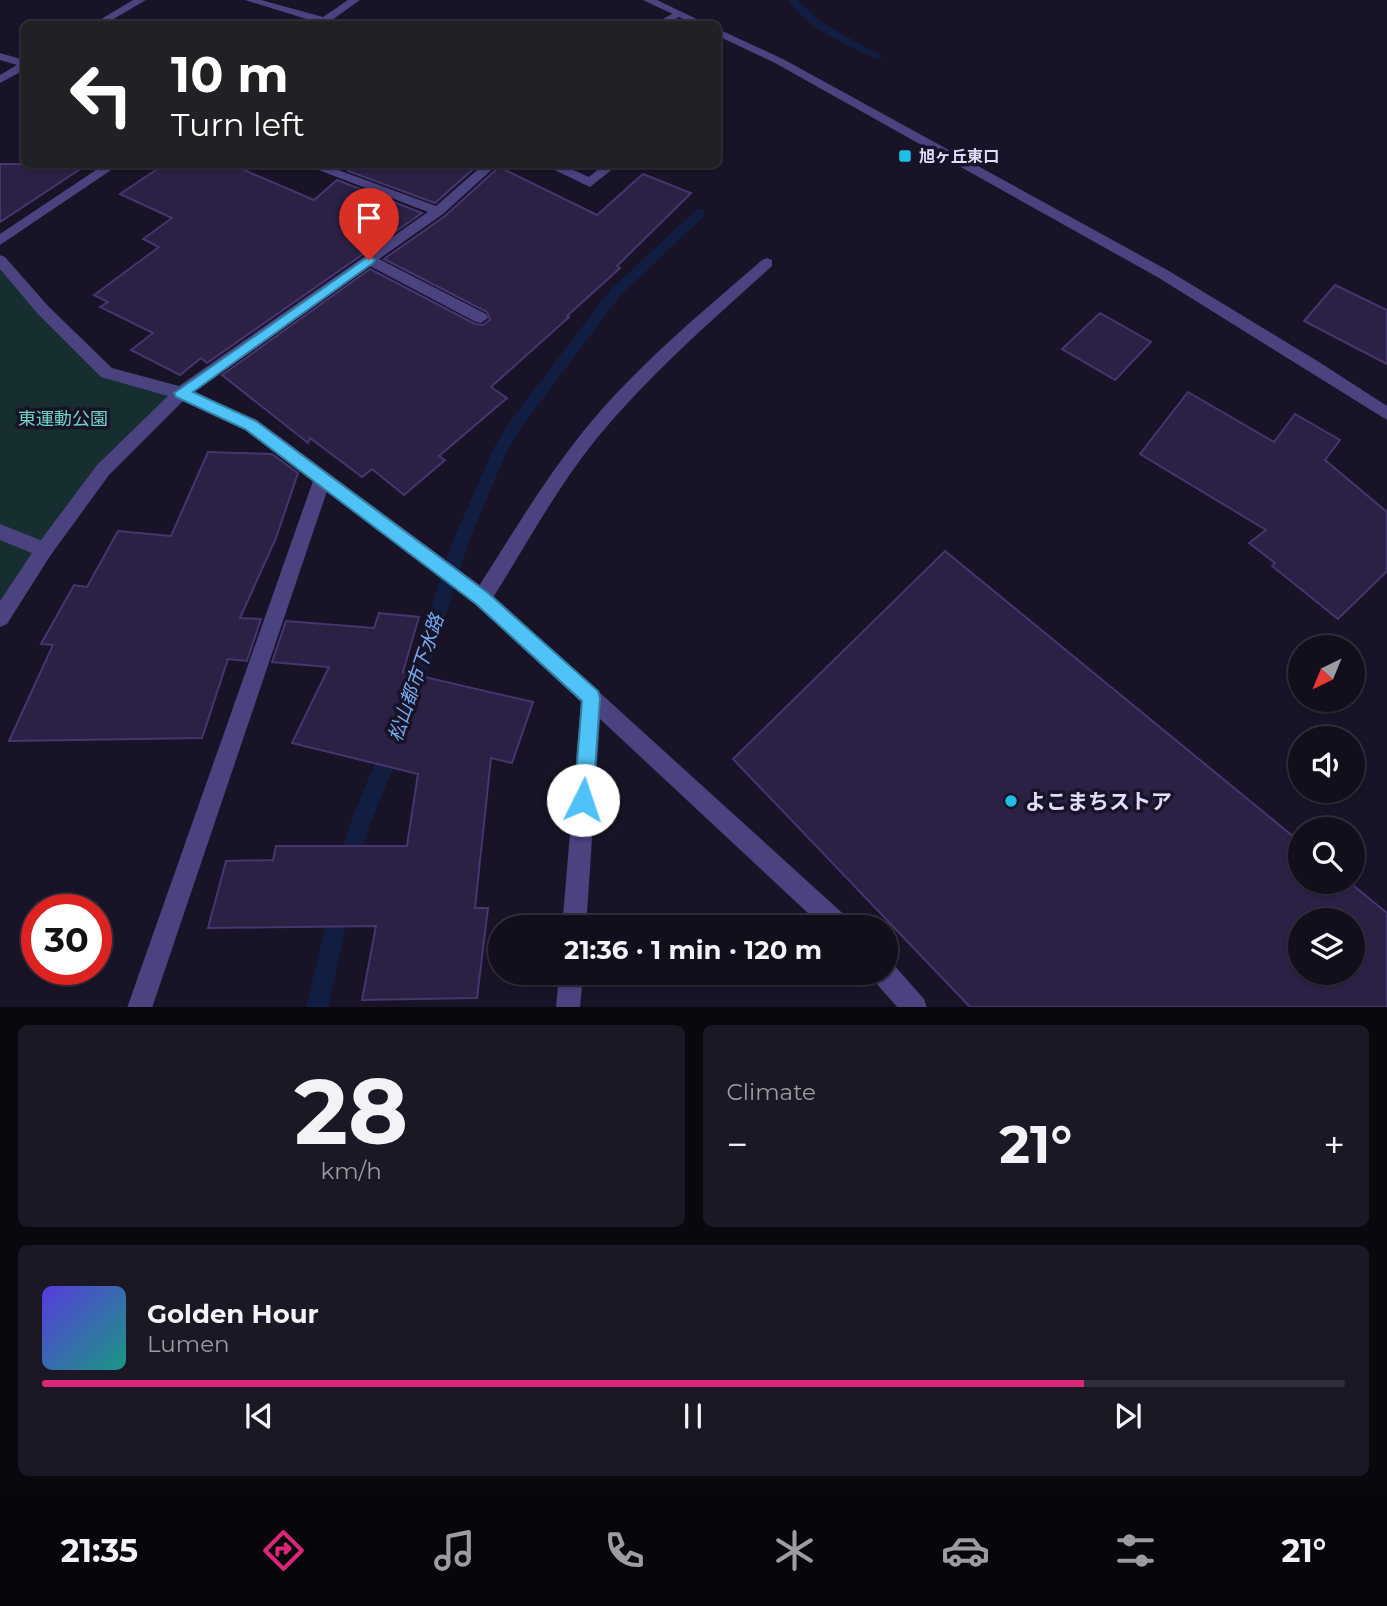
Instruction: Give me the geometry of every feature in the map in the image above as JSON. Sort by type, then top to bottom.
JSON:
[{"type":"street","points":[[103,21],[141,0]]},
{"type":"street","points":[[250,0],[316,21]]},
{"type":"street","points":[[330,21],[355,0]]},
{"type":"street","points":[[648,0],[695,21]]},
{"type":"street","points":[[665,21],[680,14]]},
{"type":"street","points":[[721,33],[779,61],[1139,261],[1311,362],[1387,414]]},
{"type":"street","points":[[0,57],[21,64]]},
{"type":"street","points":[[0,80],[21,67]]},
{"type":"street","points":[[0,240],[108,168]]},
{"type":"street","points":[[320,168],[438,211]]},
{"type":"street","points":[[0,618],[44,550],[103,470],[181,393],[438,211],[487,168]]},
{"type":"street","points":[[557,168],[590,183],[607,168]]},
{"type":"street","points":[[0,260],[43,310],[107,373],[181,393],[251,425],[482,598],[828,915]]},
{"type":"street","points":[[369,260],[481,318]]},
{"type":"street","points":[[482,598],[568,463],[617,405],[669,351],[767,263]]},
{"type":"street","points":[[139,1007],[322,480]]},
{"type":"street","points":[[0,532],[44,550]]},
{"type":"street","points":[[575,915],[591,698]]},
{"type":"street","points":[[568,1007],[569,985]]},
{"type":"street","points":[[895,985],[915,1007]]},
{"type":"green space","name":"東運動公園","points":[[0,260],[107,373],[181,393],[103,470],[0,618]]},
{"type":"building","points":[[0,164],[21,164],[21,168],[82,168],[0,222]]},
{"type":"building","points":[[159,168],[239,168],[314,200],[337,180],[422,213],[207,363],[201,358],[180,375],[131,350],[153,333],[100,307],[108,302],[94,295],[159,247],[143,239],[172,218],[120,194]]},
{"type":"building","points":[[351,168],[474,168],[435,203],[348,171]]},
{"type":"building","points":[[498,168],[597,215],[643,174],[691,193],[617,266],[620,268],[491,387],[507,398],[439,456],[445,460],[404,495],[372,469],[362,477],[310,438],[308,443],[222,375],[370,269],[475,324],[483,325],[490,320],[487,312],[384,259],[445,216]]},
{"type":"building","points":[[1335,285],[1387,310],[1387,364],[1304,321]]},
{"type":"building","points":[[1100,313],[1151,342],[1115,380],[1062,349]]},
{"type":"building","points":[[1188,392],[1274,442],[1295,414],[1340,440],[1325,460],[1387,512],[1387,571],[1338,619],[1272,566],[1275,563],[1249,543],[1266,530],[1140,454]]},
{"type":"building","points":[[208,452],[272,454],[298,473],[276,538],[240,618],[261,619],[247,661],[228,659],[202,738],[9,741],[53,645],[41,644],[74,585],[87,587],[118,531],[171,536]]},
{"type":"building","name":"よこまちストア","points":[[945,551],[1288,832],[1288,894],[1364,894],[1387,913],[1387,1007],[970,1007],[898,932],[898,915],[882,915],[733,759]]},
{"type":"building","points":[[379,613],[419,617],[403,672],[533,702],[512,763],[491,758],[475,908],[488,908],[477,998],[362,1000],[376,926],[208,928],[226,861],[273,860],[276,846],[407,846],[418,774],[292,743],[329,667],[272,662],[286,621],[374,628]]},
{"type":"waterway","name":"松山都市下水路","points":[[793,0],[798,8],[818,24],[878,57]]},
{"type":"waterway","name":"松山都市下水路","points":[[412,694],[461,541],[499,451],[519,420],[615,293],[700,213]]},
{"type":"waterway","name":"松山都市下水路","points":[[350,865],[359,827],[392,748]]},
{"type":"waterway","name":"松山都市下水路","points":[[317,1007],[340,907]]},
{"type":"place","name":"旭ヶ丘東口","points":[[905,156]]},
{"type":"place","name":"よこまちストア","points":[[1011,801]]},
{"type":"route","points":[[369,260],[181,393],[251,425],[482,598],[591,698],[583,800]]}]
